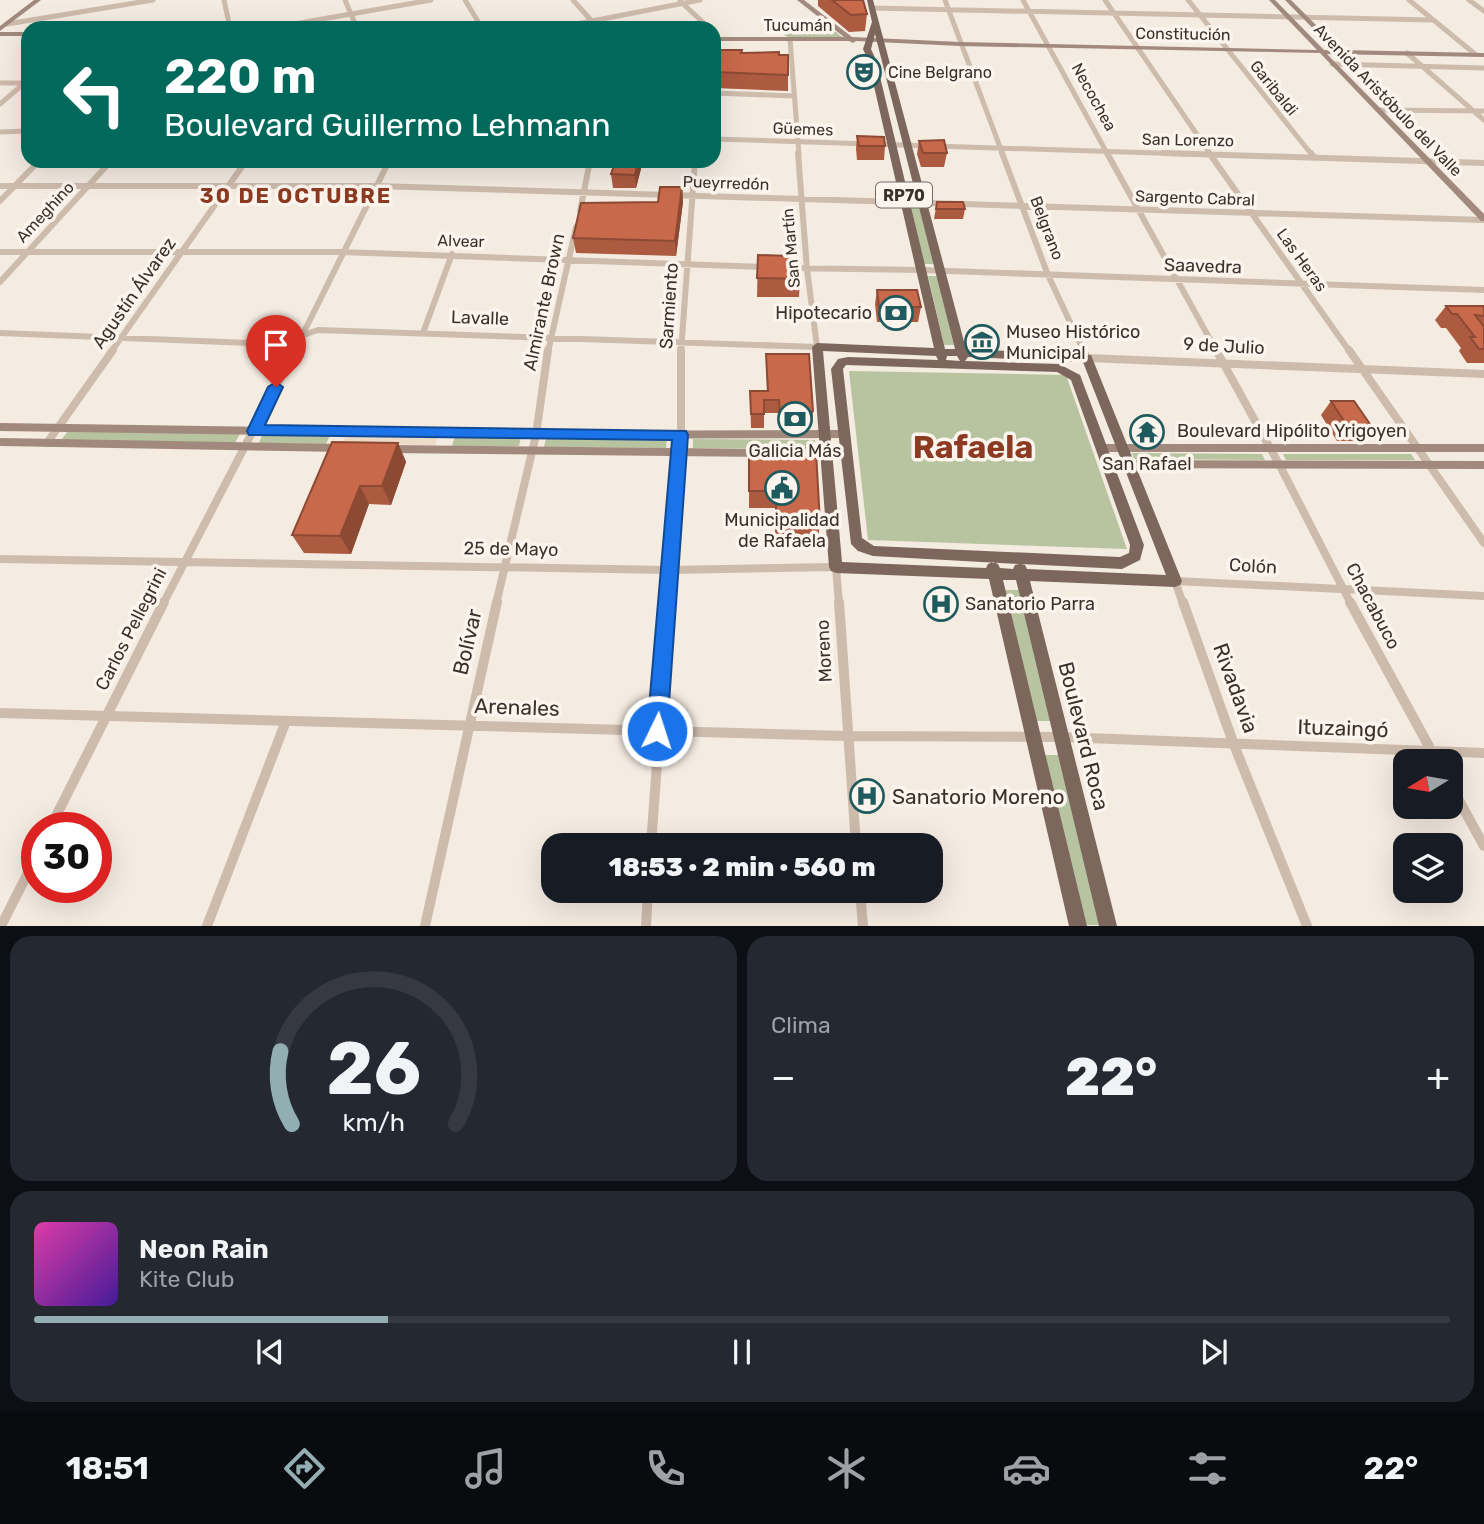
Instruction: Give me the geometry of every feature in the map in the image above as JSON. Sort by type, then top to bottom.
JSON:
[{"type":"main road","name":"RP70","points":[[871,4],[962,352]]},
{"type":"main road","name":"RP70","points":[[875,23],[867,49],[940,351]]},
{"type":"main road","points":[[880,96],[896,96]]},
{"type":"main road","name":"Lavalle","points":[[817,347],[962,352]]},
{"type":"main road","name":"San Martín","points":[[817,347],[827,454]]},
{"type":"main road","points":[[940,351],[943,365]]},
{"type":"main road","points":[[962,352],[965,365]]},
{"type":"main road","name":"9 de Julio","points":[[962,352],[1087,358]]},
{"type":"main road","name":"Belgrano","points":[[1087,358],[1129,464]]},
{"type":"main road","points":[[847,454],[837,369],[842,362],[1059,368],[1067,371],[1076,378],[1137,545],[1135,556],[1122,563],[1017,558]]},
{"type":"main road","name":"Moreno","points":[[827,454],[836,567]]},
{"type":"main road","name":"25 de Mayo","points":[[847,454],[856,540],[863,547],[873,551],[993,566],[1021,574]]},
{"type":"main road","name":"Rivadavia","points":[[1129,464],[1175,581]]},
{"type":"main road","name":"25 de Mayo","points":[[836,567],[993,566],[1017,558]]},
{"type":"main road","name":"Boulevard Roca","points":[[1017,558],[1108,926]]},
{"type":"main road","points":[[993,566],[1078,926]]},
{"type":"main road","name":"Colón","points":[[1021,574],[1175,581]]},
{"type":"street","points":[[0,29],[38,0]]},
{"type":"street","points":[[25,21],[153,0]]},
{"type":"street","points":[[225,0],[229,21]]},
{"type":"street","points":[[345,0],[354,21]]},
{"type":"street","points":[[311,21],[431,0]]},
{"type":"street","points":[[465,0],[478,21]]},
{"type":"street","points":[[573,0],[591,21],[700,0]]},
{"type":"street","points":[[800,0],[871,58]]},
{"type":"street","name":"Belgrano","points":[[945,0],[1048,275],[1087,358]]},
{"type":"street","name":"Necochea","points":[[1023,0],[1280,466]]},
{"type":"street","name":"Las Heras","points":[[1105,0],[1251,214],[1420,448],[1484,543]]},
{"type":"street","name":"Garibaldi","points":[[1188,0],[1315,158]]},
{"type":"street","name":"Avenida Aristóbulo del Valle","points":[[1272,0],[1484,220]]},
{"type":"street","name":"Avenida Aristóbulo del Valle","points":[[1288,0],[1338,51]]},
{"type":"street","points":[[1409,0],[1475,54]]},
{"type":"street","points":[[1469,0],[1484,11]]},
{"type":"street","points":[[681,2],[701,21]]},
{"type":"street","points":[[871,4],[949,10],[1433,20]]},
{"type":"street","points":[[7,24],[21,22]]},
{"type":"street","points":[[0,34],[21,34]]},
{"type":"street","name":"Tucumán","points":[[721,39],[851,39],[883,42]]},
{"type":"street","name":"San Martín","points":[[790,39],[807,269],[817,347]]},
{"type":"street","points":[[870,41],[888,64]]},
{"type":"street","name":"Constitución","points":[[883,42],[1484,55]]},
{"type":"street","points":[[1407,53],[1484,120]]},
{"type":"street","points":[[1332,64],[1484,68]]},
{"type":"street","points":[[0,83],[21,82]]},
{"type":"street","points":[[0,104],[21,87]]},
{"type":"street","points":[[721,93],[794,96]]},
{"type":"street","points":[[1378,110],[1484,111]]},
{"type":"street","points":[[0,132],[21,131]]},
{"type":"street","name":"Güemes","points":[[721,139],[892,144]]},
{"type":"street","name":"San Lorenzo","points":[[892,144],[1484,163]]},
{"type":"street","points":[[0,201],[33,168]]},
{"type":"street","name":"Ameghino","points":[[0,282],[105,168]]},
{"type":"street","name":"Agustín Álvarez","points":[[47,443],[241,168]]},
{"type":"street","name":"Carlos Pellegrini","points":[[58,812],[185,561],[255,431],[341,252],[385,168]]},
{"type":"street","name":"Almirante Brown","points":[[533,451],[550,338],[589,168]]},
{"type":"street","name":"Sarmiento","points":[[652,833],[657,731],[681,435],[681,344],[695,168]]},
{"type":"street","name":"Pueyrredón","points":[[0,186],[376,186],[905,201]]},
{"type":"street","name":"Sargento Cabral","points":[[905,201],[1140,211],[1484,220]]},
{"type":"street","name":"Alvear","points":[[0,252],[452,254],[687,265],[921,270]]},
{"type":"street","points":[[423,333],[452,254]]},
{"type":"street","name":"Saavedra","points":[[921,270],[1484,290]]},
{"type":"street","name":"Lavalle","points":[[0,333],[277,344],[318,330],[817,347]]},
{"type":"street","name":"9 de Julio","points":[[1087,358],[1364,372],[1484,374]]},
{"type":"street","points":[[0,427],[536,435],[845,434]]},
{"type":"street","points":[[332,447],[340,432]]},
{"type":"street","points":[[441,450],[448,433]]},
{"type":"street","points":[[0,442],[359,448]]},
{"type":"street","points":[[373,448],[773,454]]},
{"type":"street","name":"Boulevard Hipólito Yrigoyen","points":[[1101,448],[1484,448]]},
{"type":"street","name":"Bolívar","points":[[425,926],[468,725],[533,451]]},
{"type":"street","points":[[787,454],[847,454]]},
{"type":"street","name":"Boulevard Hipólito Yrigoyen","points":[[1107,464],[1484,465]]},
{"type":"street","name":"Chacabuco","points":[[1280,466],[1343,590],[1430,749]]},
{"type":"street","name":"25 de Mayo","points":[[0,559],[669,570],[836,567]]},
{"type":"street","name":"Moreno","points":[[836,567],[855,833]]},
{"type":"street","name":"Colón","points":[[1175,581],[1484,596]]},
{"type":"street","name":"Rivadavia","points":[[1175,581],[1234,744],[1307,926]]},
{"type":"street","name":"Arenales","points":[[0,713],[846,736],[1033,737]]},
{"type":"street","points":[[207,926],[286,721]]},
{"type":"street","name":"Ituzaingó","points":[[1033,737],[1398,749]]},
{"type":"street","name":"Ituzaingó","points":[[1463,752],[1484,753]]},
{"type":"street","points":[[1463,808],[1484,846]]},
{"type":"street","points":[[1,926],[21,887]]},
{"type":"street","points":[[646,926],[647,903]]},
{"type":"street","points":[[861,903],[863,926]]},
{"type":"green space","points":[[822,21],[842,37],[790,39],[778,30]]},
{"type":"green space","points":[[911,206],[919,206],[934,264],[924,264]]},
{"type":"green space","points":[[928,276],[937,276],[954,345],[944,345]]},
{"type":"green space","points":[[849,371],[1066,375],[1127,549],[868,540]]},
{"type":"green space","points":[[68,431],[240,434],[235,443],[61,440]]},
{"type":"green space","points":[[263,433],[330,435],[326,444],[259,443]]},
{"type":"green space","points":[[455,436],[521,437],[519,446],[452,446]]},
{"type":"green space","points":[[546,438],[667,439],[666,448],[544,447]]},
{"type":"green space","points":[[693,439],[815,440],[815,449],[693,448]]},
{"type":"green space","points":[[1132,453],[1262,454],[1265,460],[1134,459]]},
{"type":"green space","points":[[1283,454],[1411,454],[1415,460],[1286,460]]},
{"type":"green space","points":[[1005,590],[1019,590],[1052,721],[1036,721]]},
{"type":"green space","points":[[1043,755],[1060,755],[1102,925],[1084,925]]},
{"type":"shaded area","points":[[346,435],[438,436],[435,445],[342,444]]},
{"type":"building","points":[[832,0],[863,0],[867,14],[851,15]]},
{"type":"building","points":[[721,50],[742,50],[741,53],[779,52],[779,55],[788,55],[788,75],[721,72]]},
{"type":"building","points":[[857,136],[884,137],[885,146],[859,146]]},
{"type":"building","points":[[944,140],[947,153],[923,153],[919,141]]},
{"type":"building","points":[[613,168],[636,168],[635,175],[611,174]]},
{"type":"building","points":[[660,187],[682,187],[675,241],[573,238],[581,203],[658,202]]},
{"type":"building","points":[[937,202],[963,202],[965,209],[936,209]]},
{"type":"building","points":[[758,255],[791,256],[799,259],[800,279],[757,278]]},
{"type":"building","points":[[877,290],[917,290],[921,307],[879,307]]},
{"type":"building","points":[[1446,306],[1484,306],[1484,316],[1475,315],[1484,327],[1484,349],[1479,349],[1470,337],[1475,337],[1457,314],[1452,314]]},
{"type":"building","points":[[766,354],[809,354],[813,411],[809,414],[780,414],[779,400],[764,400],[764,414],[751,414],[750,391],[768,391]]},
{"type":"building","points":[[1331,401],[1354,401],[1372,427],[1348,427]]},
{"type":"building","points":[[332,442],[398,443],[382,486],[360,486],[340,536],[292,535]]},
{"type":"building","points":[[749,448],[811,448],[816,451],[820,523],[776,522],[776,491],[749,491]]},
{"type":"place","name":"Cine Belgrano","points":[[864,72]]},
{"type":"place","name":"Hipotecario","points":[[896,313]]},
{"type":"place","name":"Museo Histórico Municipal","points":[[982,342]]},
{"type":"place","name":"Galicia Más","points":[[795,419]]},
{"type":"place","name":"San Rafael","points":[[1147,432]]},
{"type":"place","name":"Municipalidad de Rafaela","points":[[782,488]]},
{"type":"place","name":"Sanatorio Parra","points":[[941,604]]},
{"type":"place","name":"Sanatorio Moreno","points":[[867,796]]},
{"type":"district","name":"30 DE OCTUBRE","points":[[296,195]]},
{"type":"district","name":"Rafaela","points":[[973,447]]},
{"type":"route","points":[[276,387],[255,431],[681,435],[657,731]]}]
